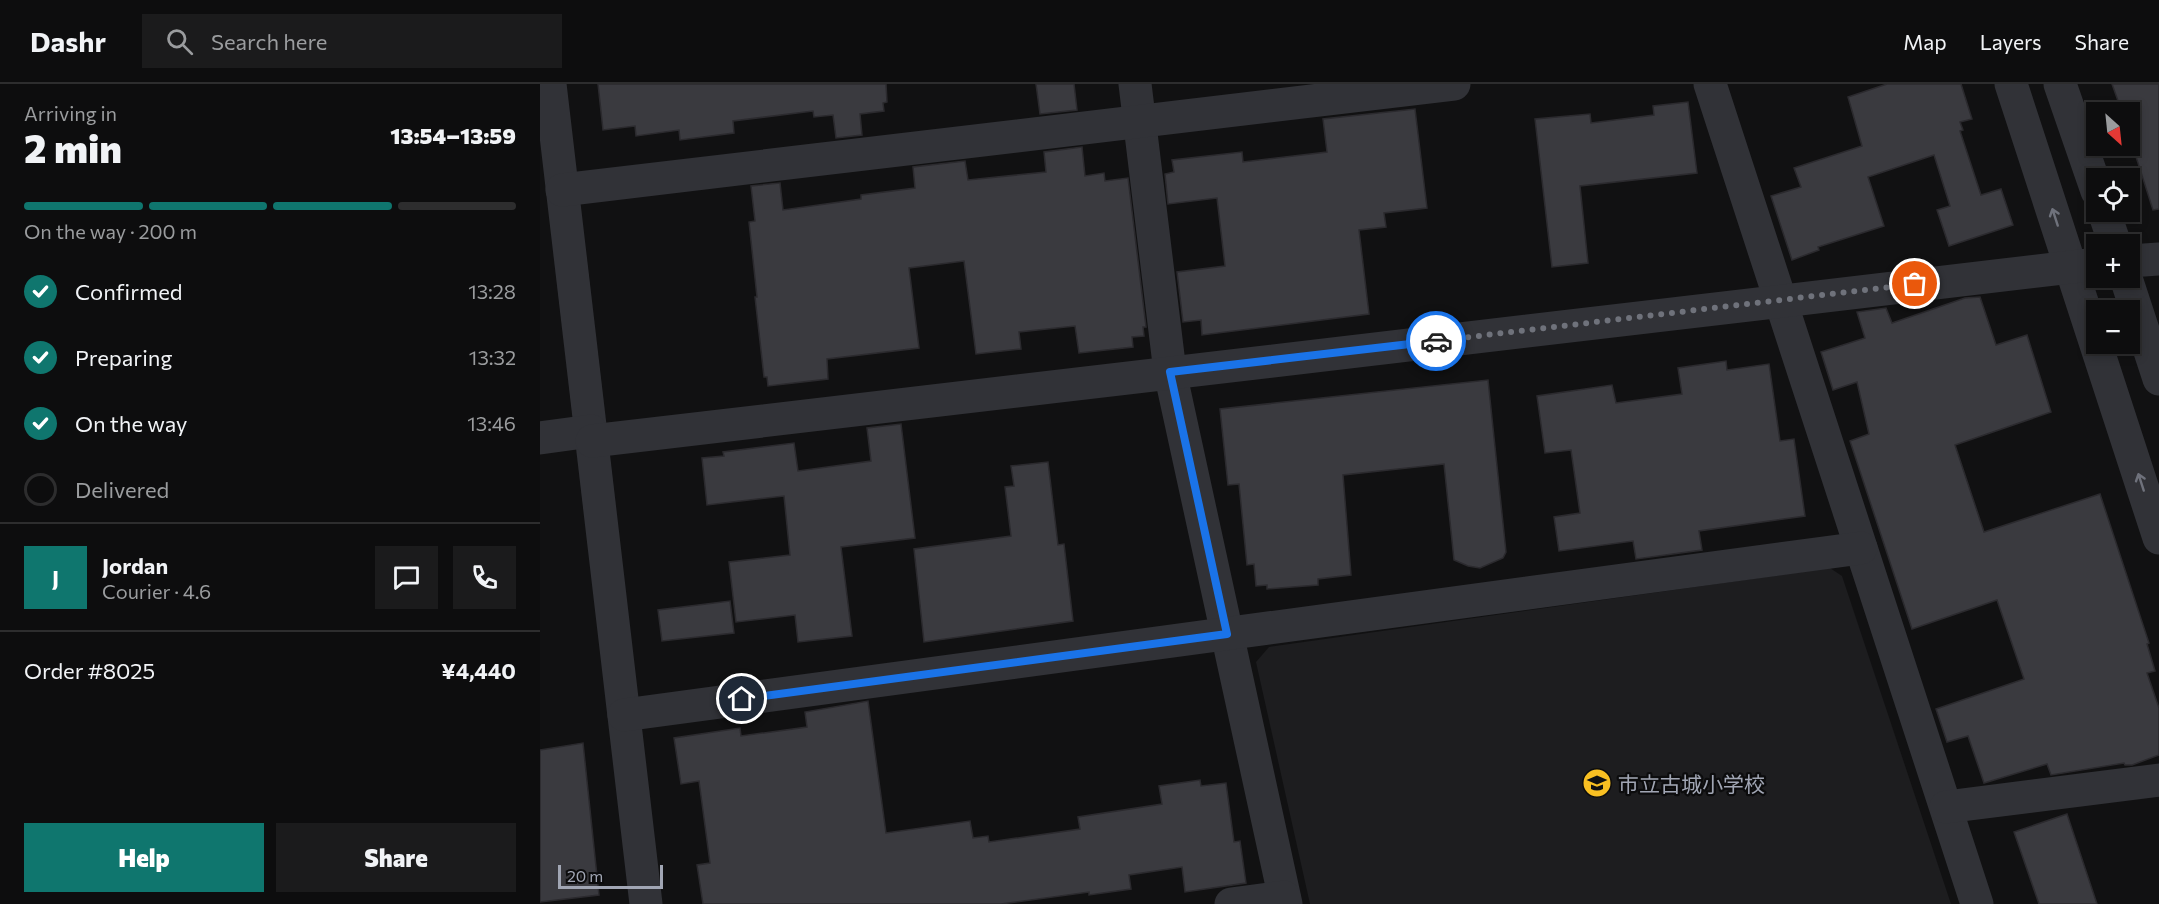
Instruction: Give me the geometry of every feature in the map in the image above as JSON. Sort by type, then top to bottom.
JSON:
[{"type":"street","points":[[550,84],[646,904]]},
{"type":"street","points":[[1134,84],[1170,372],[1285,900],[1231,904]]},
{"type":"street","points":[[562,190],[1454,84]]},
{"type":"street","points":[[1710,84],[1977,904]]},
{"type":"street","points":[[2011,84],[2084,265],[2159,538]]},
{"type":"street","points":[[2060,84],[2089,168]]},
{"type":"street","points":[[2140,261],[2159,260]]},
{"type":"street","points":[[540,438],[591,436],[1170,372],[2084,265]]},
{"type":"street","points":[[2129,288],[2159,379]]},
{"type":"street","points":[[624,715],[1861,548]]},
{"type":"street","points":[[1946,807],[2159,780]]},
{"type":"shaded area","name":"市立古城小学校","points":[[1830,568],[1842,576],[1951,904],[1310,904],[1256,662],[1269,647]]},
{"type":"building","points":[[598,84],[886,84],[887,102],[883,103],[884,111],[860,114],[862,135],[836,138],[833,115],[814,117],[813,111],[733,121],[734,133],[680,140],[679,130],[636,136],[635,126],[603,130]]},
{"type":"building","points":[[1036,84],[1074,84],[1077,110],[1040,114]]},
{"type":"building","points":[[1887,84],[1961,84],[1972,119],[1960,122],[1963,130],[1960,131],[1981,195],[2001,189],[2013,225],[1949,246],[1937,210],[1950,206],[1934,155],[1868,177],[1884,226],[1818,247],[1819,250],[1792,260],[1771,196],[1801,187],[1794,168],[1862,146],[1848,97]]},
{"type":"building","points":[[2112,84],[2159,84],[2159,209],[2153,210],[2136,156],[2140,156],[2140,102],[2118,102]]},
{"type":"building","points":[[1688,102],[1697,173],[1580,186],[1588,263],[1552,267],[1535,119],[1590,114],[1591,123],[1654,115],[1653,106]]},
{"type":"building","points":[[1415,109],[1427,208],[1384,213],[1386,227],[1359,230],[1369,314],[1202,335],[1201,320],[1183,322],[1177,272],[1225,266],[1217,198],[1168,204],[1165,174],[1174,172],[1172,160],[1242,152],[1243,162],[1327,152],[1323,119]]},
{"type":"building","points":[[1082,147],[1085,176],[1104,173],[1105,181],[1128,178],[1146,327],[1143,327],[1144,336],[1132,337],[1133,347],[1079,353],[1075,326],[1019,332],[1021,349],[976,354],[964,261],[909,268],[919,348],[827,359],[828,379],[768,386],[767,377],[764,377],[755,297],[757,297],[749,222],[755,221],[751,186],[780,183],[783,210],[861,199],[861,195],[915,188],[913,167],[965,161],[968,180],[1046,172],[1044,152]]},
{"type":"building","points":[[1980,297],[1996,345],[2027,335],[2051,412],[1955,445],[1984,532],[2100,494],[2149,643],[2147,644],[2155,671],[2147,673],[2159,708],[2159,755],[2132,765],[2124,763],[2051,775],[2047,764],[1984,783],[1968,736],[1947,742],[1936,709],[2024,679],[1997,600],[1912,629],[1850,441],[1869,434],[1857,382],[1833,390],[1821,352],[1865,338],[1857,312],[1886,308],[1892,323],[1965,298]]},
{"type":"building","points":[[1726,361],[1727,370],[1769,364],[1780,441],[1794,439],[1805,516],[1699,531],[1702,550],[1636,559],[1633,541],[1559,551],[1554,517],[1580,513],[1571,450],[1545,453],[1537,396],[1612,385],[1616,403],[1682,394],[1678,368]]},
{"type":"building","points":[[1488,380],[1506,552],[1503,558],[1480,568],[1454,560],[1444,464],[1343,475],[1351,575],[1318,579],[1318,585],[1267,589],[1267,585],[1256,586],[1254,564],[1247,565],[1239,484],[1228,485],[1220,409]]},
{"type":"building","points":[[901,424],[915,538],[841,547],[852,636],[798,642],[795,615],[736,622],[729,562],[790,555],[784,496],[707,505],[702,458],[724,456],[723,452],[794,443],[798,471],[871,461],[867,428]]},
{"type":"building","points":[[1048,462],[1058,545],[1064,544],[1073,621],[924,642],[914,549],[1011,536],[1005,487],[1014,486],[1011,466]]},
{"type":"building","points":[[730,601],[734,633],[662,641],[658,610]]},
{"type":"building","points":[[868,701],[886,833],[970,821],[973,838],[988,836],[989,842],[1080,829],[1078,817],[1162,804],[1159,786],[1200,780],[1201,786],[1226,783],[1234,842],[1240,841],[1246,883],[1185,892],[1182,867],[1129,875],[1131,889],[1089,895],[1089,892],[1001,904],[703,904],[697,865],[710,863],[699,781],[681,784],[674,738],[740,728],[741,736],[807,727],[805,712]]},
{"type":"building","points":[[583,743],[599,895],[540,902],[540,750]]},
{"type":"building","points":[[2067,814],[2097,904],[2039,904],[2014,832]]},
{"type":"way so far","points":[[1436,341],[1915,284]]},
{"type":"place","name":"市立古城小学校","points":[[1597,783]]},
{"type":"route","points":[[742,699],[1227,634],[1170,372],[1436,341]]}]
